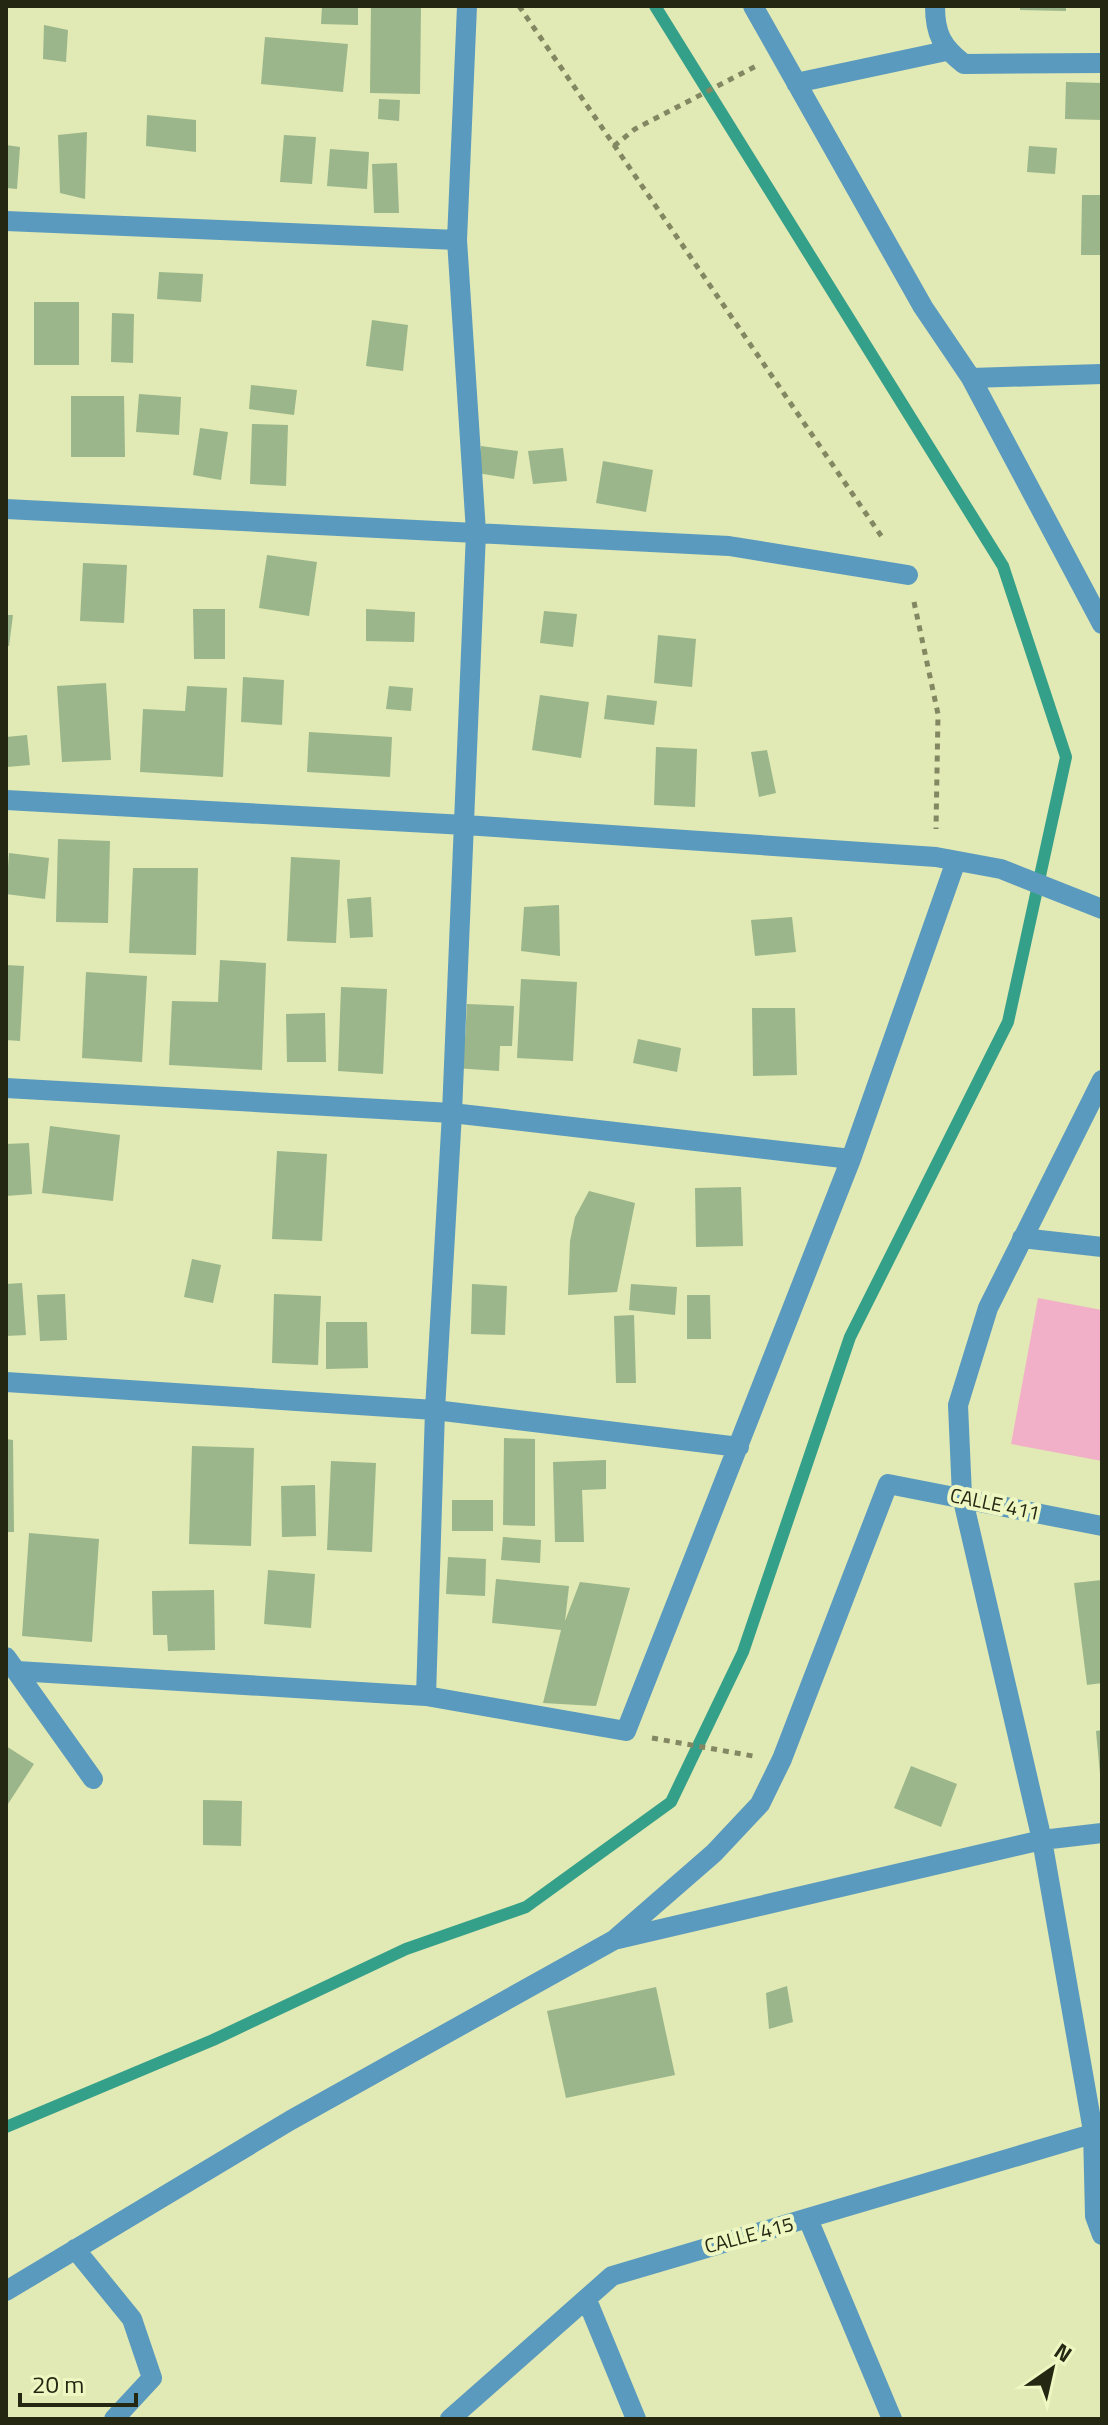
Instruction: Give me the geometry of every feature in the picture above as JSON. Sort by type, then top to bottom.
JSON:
[{"type":"street","points":[[426,1696],[435,1410],[452,1113],[476,532],[457,240],[467,6]]},
{"type":"street","points":[[753,6],[923,307],[971,378],[1102,624]]},
{"type":"street","points":[[935,6],[935,29],[946,51],[964,64],[1102,63]]},
{"type":"street","points":[[796,83],[946,51]]},
{"type":"street","points":[[6,221],[457,240]]},
{"type":"street","points":[[971,378],[1102,374]]},
{"type":"street","points":[[6,509],[729,546],[908,575]]},
{"type":"street","points":[[6,800],[465,825],[946,859],[1001,869],[1102,909]]},
{"type":"street","points":[[12,1664],[426,1696],[626,1731],[851,1159],[946,859]]},
{"type":"street","points":[[1102,1080],[1052,1186],[1022,1238],[988,1308],[958,1405],[962,1496],[1042,1840],[1099,2136],[1095,2216],[1102,2235]]},
{"type":"street","points":[[6,1088],[452,1113],[851,1159]]},
{"type":"street","points":[[1022,1238],[1102,1247]]},
{"type":"street","points":[[6,1382],[435,1410],[739,1447]]},
{"type":"street","name":"CALLE 411","points":[[614,1940],[714,1853],[760,1804],[782,1759],[888,1484],[962,1496],[1102,1526]]},
{"type":"street","points":[[12,1664],[93,1779]]},
{"type":"street","points":[[6,2291],[291,2120],[614,1940],[1042,1840],[1102,1833]]},
{"type":"street","name":"CALLE 415","points":[[450,2419],[612,2276],[1099,2136]]},
{"type":"street","points":[[808,2219],[892,2419]]},
{"type":"street","points":[[75,2249],[132,2319],[152,2378],[114,2419]]},
{"type":"street","points":[[587,2300],[636,2419]]},
{"type":"path","points":[[519,6],[908,575],[938,714],[946,859]]},
{"type":"path","points":[[614,146],[635,129],[752,68]]},
{"type":"path","points":[[665,1742],[732,1754]]},
{"type":"shaded area","points":[[1038,1298],[1102,1310],[1102,1461],[1011,1444]]},
{"type":"building","points":[[322,6],[358,6],[358,25],[321,24]]},
{"type":"building","points":[[371,6],[421,6],[420,94],[370,93]]},
{"type":"building","points":[[1020,6],[1066,6],[1066,11],[1020,10]]},
{"type":"building","points":[[44,25],[68,30],[66,62],[43,59]]},
{"type":"building","points":[[265,37],[348,44],[343,92],[261,84]]},
{"type":"building","points":[[1066,82],[1102,83],[1102,120],[1065,119]]},
{"type":"building","points":[[379,99],[400,100],[399,121],[378,119]]},
{"type":"building","points":[[147,115],[196,120],[196,152],[146,146]]},
{"type":"building","points":[[87,132],[85,199],[60,193],[58,135]]},
{"type":"building","points":[[284,135],[316,137],[312,184],[280,182]]},
{"type":"building","points":[[6,145],[20,147],[17,189],[6,188]]},
{"type":"building","points":[[1029,146],[1057,148],[1055,174],[1027,172]]},
{"type":"building","points":[[330,149],[369,152],[367,189],[327,186]]},
{"type":"building","points":[[397,163],[399,213],[374,213],[372,164]]},
{"type":"building","points":[[1082,195],[1102,195],[1102,255],[1081,255]]},
{"type":"building","points":[[159,272],[203,274],[201,302],[157,299]]},
{"type":"building","points":[[34,302],[79,302],[79,365],[34,365]]},
{"type":"building","points":[[112,313],[134,314],[133,363],[111,362]]},
{"type":"building","points":[[372,320],[408,325],[403,371],[366,366]]},
{"type":"building","points":[[251,385],[297,390],[294,415],[249,409]]},
{"type":"building","points":[[139,394],[181,397],[179,435],[136,432]]},
{"type":"building","points":[[71,396],[124,396],[125,457],[71,457]]},
{"type":"building","points":[[252,424],[288,425],[286,486],[250,484]]},
{"type":"building","points":[[200,428],[228,432],[221,480],[193,475]]},
{"type":"building","points":[[481,446],[518,451],[514,479],[477,473]]},
{"type":"building","points":[[563,448],[567,481],[533,484],[528,451]]},
{"type":"building","points":[[603,461],[653,470],[646,512],[596,503]]},
{"type":"building","points":[[267,555],[317,562],[309,616],[259,608]]},
{"type":"building","points":[[83,563],[127,565],[124,623],[80,621]]},
{"type":"building","points":[[193,609],[225,609],[225,659],[194,659]]},
{"type":"building","points":[[366,609],[415,612],[414,642],[366,641]]},
{"type":"building","points":[[544,611],[577,614],[573,647],[540,643]]},
{"type":"building","points":[[6,615],[13,615],[9,646],[6,646]]},
{"type":"building","points":[[658,635],[696,639],[692,687],[654,683]]},
{"type":"building","points":[[243,677],[284,680],[282,725],[241,722]]},
{"type":"building","points":[[106,683],[111,760],[62,762],[57,686]]},
{"type":"building","points":[[187,686],[227,688],[223,777],[140,772],[143,709],[185,711]]},
{"type":"building","points":[[389,686],[413,688],[411,711],[386,709]]},
{"type":"building","points":[[540,695],[589,702],[581,758],[532,750]]},
{"type":"building","points":[[607,695],[657,701],[654,725],[604,719]]},
{"type":"building","points":[[309,732],[392,737],[390,777],[307,772]]},
{"type":"building","points":[[27,735],[30,765],[7,767],[6,737]]},
{"type":"building","points":[[656,747],[697,749],[695,807],[654,805]]},
{"type":"building","points":[[767,750],[776,793],[759,797],[751,752]]},
{"type":"building","points":[[58,839],[110,841],[108,923],[56,922]]},
{"type":"building","points":[[9,853],[49,858],[45,899],[6,894]]},
{"type":"building","points":[[291,857],[340,860],[336,943],[287,941]]},
{"type":"building","points":[[133,868],[198,868],[196,955],[129,953]]},
{"type":"building","points":[[371,897],[373,937],[350,938],[347,899]]},
{"type":"building","points":[[559,905],[560,956],[521,951],[524,907]]},
{"type":"building","points":[[792,917],[796,952],[755,956],[751,920]]},
{"type":"building","points":[[220,960],[266,963],[262,1070],[169,1065],[172,1001],[218,1002]]},
{"type":"building","points":[[6,965],[24,966],[20,1041],[6,1040]]},
{"type":"building","points":[[86,972],[147,976],[142,1062],[82,1058]]},
{"type":"building","points":[[521,979],[577,982],[573,1061],[517,1058]]},
{"type":"building","points":[[341,987],[387,989],[383,1074],[338,1071]]},
{"type":"building","points":[[467,1004],[514,1006],[512,1046],[500,1046],[499,1071],[455,1068],[465,1039]]},
{"type":"building","points":[[752,1008],[795,1008],[797,1075],[753,1076]]},
{"type":"building","points":[[325,1013],[326,1062],[287,1062],[286,1014]]},
{"type":"building","points":[[638,1039],[681,1048],[677,1072],[633,1063]]},
{"type":"building","points":[[50,1126],[120,1135],[113,1201],[42,1193]]},
{"type":"building","points":[[29,1143],[32,1194],[6,1196],[6,1144]]},
{"type":"building","points":[[277,1151],[327,1154],[322,1241],[272,1239]]},
{"type":"building","points":[[741,1187],[743,1246],[696,1247],[695,1188]]},
{"type":"building","points":[[589,1191],[635,1203],[617,1292],[568,1295],[570,1241],[575,1217]]},
{"type":"building","points":[[192,1259],[221,1265],[213,1303],[184,1297]]},
{"type":"building","points":[[22,1283],[26,1335],[6,1336],[6,1284]]},
{"type":"building","points":[[472,1284],[507,1286],[505,1335],[471,1334]]},
{"type":"building","points":[[631,1284],[677,1287],[675,1315],[629,1310]]},
{"type":"building","points":[[65,1294],[67,1340],[40,1341],[37,1295]]},
{"type":"building","points":[[274,1294],[321,1296],[318,1365],[272,1363]]},
{"type":"building","points":[[687,1295],[710,1295],[711,1339],[687,1339]]},
{"type":"building","points":[[634,1315],[636,1383],[616,1383],[614,1316]]},
{"type":"building","points":[[326,1322],[367,1322],[368,1368],[326,1369]]},
{"type":"building","points":[[504,1438],[535,1439],[535,1526],[503,1525]]},
{"type":"building","points":[[6,1439],[13,1440],[14,1532],[6,1532]]},
{"type":"building","points":[[192,1446],[254,1448],[251,1546],[189,1544]]},
{"type":"building","points":[[606,1460],[606,1489],[582,1490],[584,1542],[555,1542],[553,1462]]},
{"type":"building","points":[[331,1461],[376,1463],[372,1552],[327,1550]]},
{"type":"building","points":[[315,1485],[316,1536],[282,1537],[281,1486]]},
{"type":"building","points":[[452,1500],[493,1500],[493,1531],[452,1531]]},
{"type":"building","points":[[29,1533],[99,1539],[92,1642],[22,1636]]},
{"type":"building","points":[[503,1537],[541,1540],[540,1563],[501,1560]]},
{"type":"building","points":[[448,1557],[486,1559],[485,1596],[446,1594]]},
{"type":"building","points":[[268,1570],[315,1574],[311,1628],[264,1624]]},
{"type":"building","points":[[496,1579],[569,1586],[565,1621],[580,1582],[630,1588],[596,1706],[543,1703],[561,1630],[492,1623]]},
{"type":"building","points":[[1102,1580],[1102,1683],[1087,1685],[1074,1583]]},
{"type":"building","points":[[214,1590],[215,1650],[168,1651],[167,1635],[153,1635],[152,1591]]},
{"type":"building","points":[[1102,1730],[1102,1774],[1100,1774],[1096,1731]]},
{"type":"building","points":[[6,1746],[34,1764],[6,1807]]},
{"type":"building","points":[[911,1766],[957,1784],[941,1827],[894,1808]]},
{"type":"building","points":[[203,1800],[242,1801],[241,1846],[203,1845]]},
{"type":"building","points":[[787,1986],[793,2022],[769,2029],[766,1993]]},
{"type":"building","points":[[656,1987],[675,2075],[566,2098],[547,2011]]},
{"type":"waterway","points":[[6,2127],[213,2040],[406,1949],[526,1907],[671,1802],[743,1652],[850,1337],[1008,1022],[1066,757],[1003,566],[655,6]]}]
